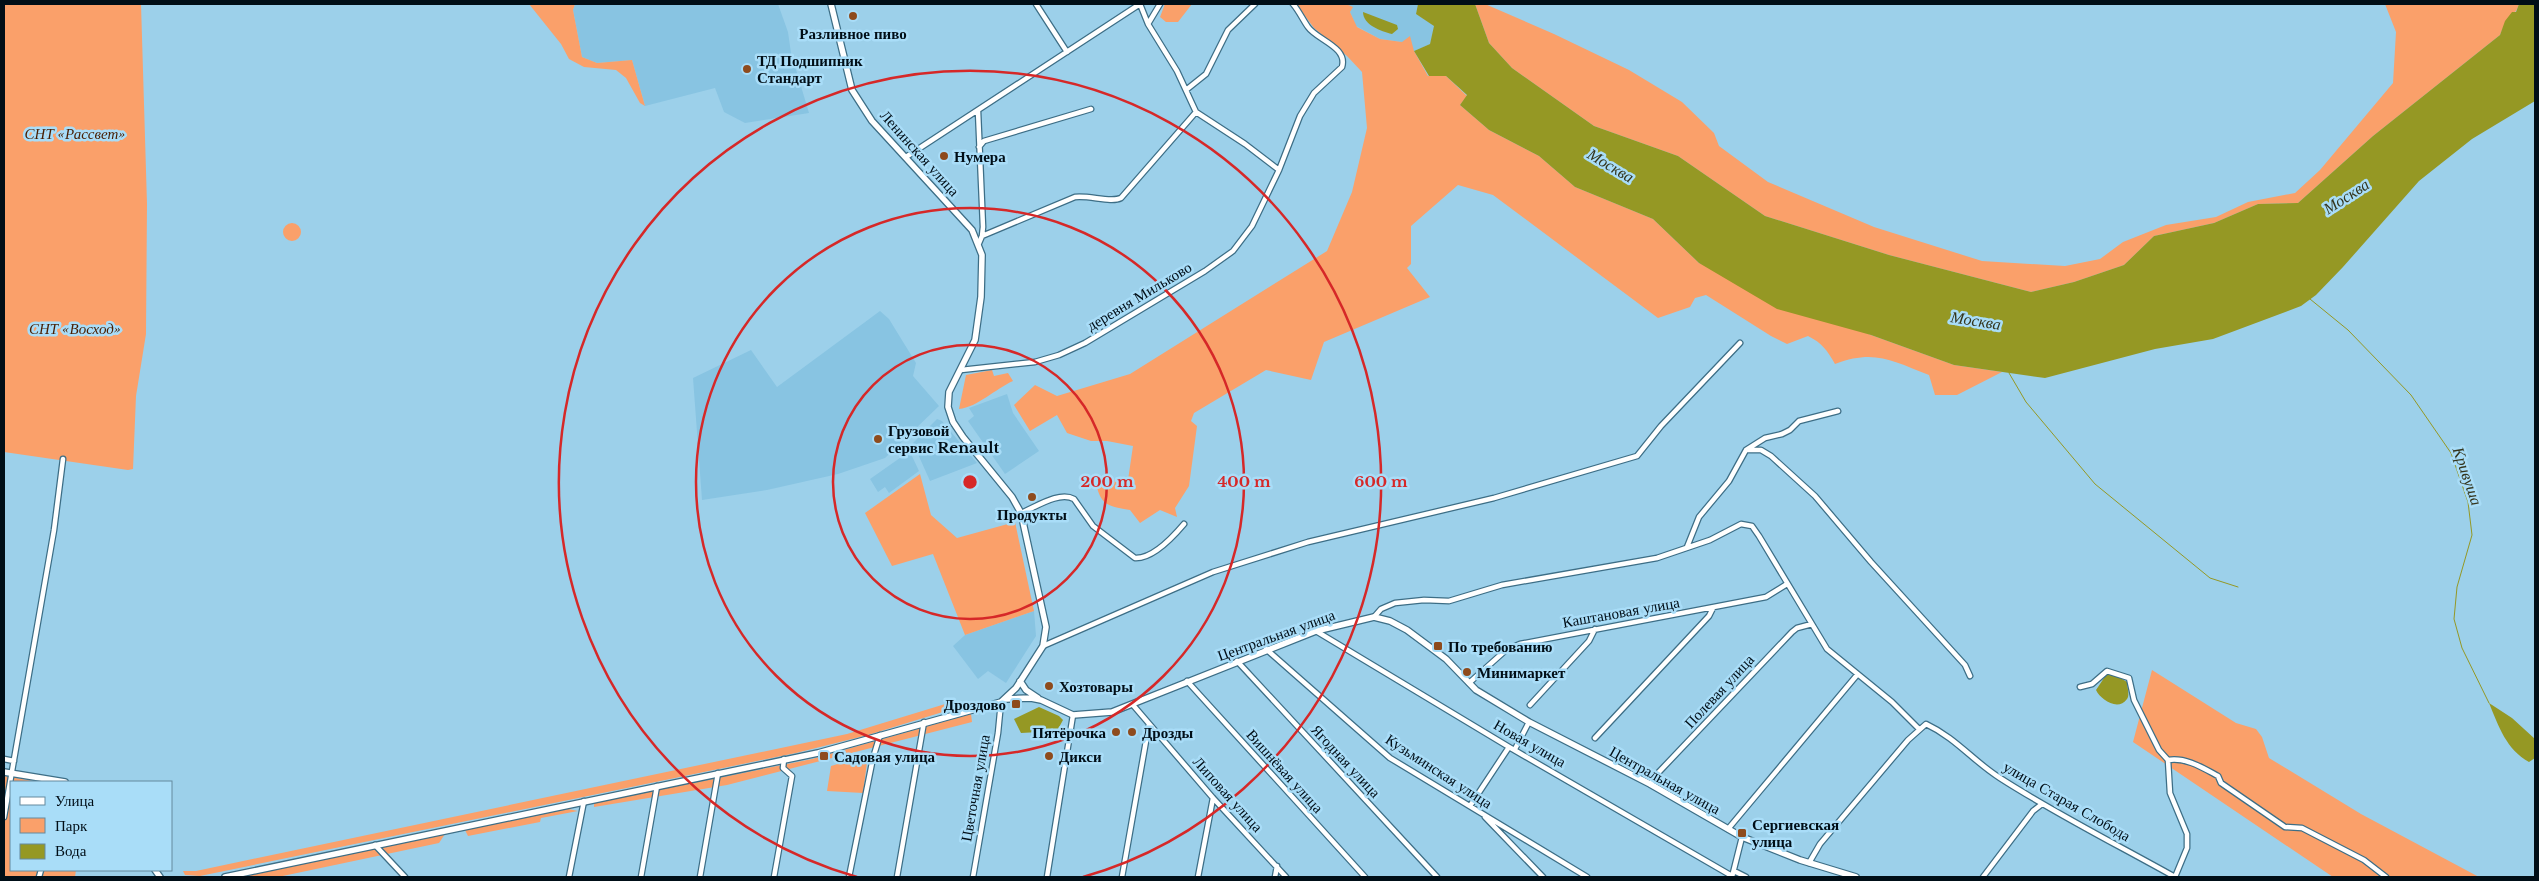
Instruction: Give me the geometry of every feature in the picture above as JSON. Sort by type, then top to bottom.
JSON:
[{"type":"street","name":"Ленинская улица","points":[[831,4],[852,90],[872,121],[972,230],[982,255],[982,274],[975,340],[948,398],[948,407],[954,422],[1012,497],[1021,513],[1046,627],[1043,646]]},
{"type":"street","points":[[1036,4],[1067,52]]},
{"type":"street","points":[[906,157],[1140,4],[1196,112],[1245,144],[1279,170]]},
{"type":"street","points":[[1149,22],[1160,4]]},
{"type":"street","points":[[1186,90],[1206,74],[1228,30],[1254,4]]},
{"type":"street","name":"деревня Мильково","points":[[961,370],[1036,362],[1058,356],[1085,343],[1205,271],[1233,250],[1252,226],[1279,170],[1300,116],[1314,93],[1344,63],[1342,54],[1316,35],[1293,4]]},
{"type":"street","points":[[979,151],[979,147],[984,141],[1091,109]]},
{"type":"street","points":[[978,111],[982,236],[978,243]]},
{"type":"street","points":[[982,236],[1075,197],[1087,195],[1114,201],[1121,198],[1196,112]]},
{"type":"street","points":[[1003,700],[1020,681],[1043,646],[1213,572],[1308,542],[1494,498],[1637,456],[1673,413],[1740,343]]},
{"type":"street","points":[[1687,547],[1699,517],[1729,481],[1746,450],[1764,438],[1782,434],[1799,421],[1838,411]]},
{"type":"street","points":[[1746,450],[1761,450],[1771,456],[1815,496],[1870,562],[1965,665],[1970,676]]},
{"type":"street","points":[[11,781],[54,530],[63,459]]},
{"type":"street","points":[[1021,513],[1059,497],[1070,496],[1093,526],[1135,558],[1142,558],[1150,554],[1184,524]]},
{"type":"street","points":[[1374,617],[1381,609],[1395,602],[1449,601],[1502,586],[1656,558],[1710,540],[1741,524],[1747,523],[1752,526],[1759,536],[1827,649],[1892,702],[1919,729],[1820,844],[1809,863]]},
{"type":"street","name":"Каштановая улица","points":[[1469,683],[1512,646],[1766,598],[1787,584]]},
{"type":"street","points":[[1595,738],[1709,616],[1713,608]]},
{"type":"street","name":"Центральная улица","points":[[225,877],[784,759],[880,735],[1003,700],[1030,698],[1041,700],[1073,715],[1112,712],[1266,649],[1316,631],[1374,617],[1390,621],[1407,630],[1446,659],[1469,683],[1496,703],[1650,784],[1742,837],[1809,863],[1856,877]]},
{"type":"street","name":"Полевая улица","points":[[1650,784],[1658,773],[1792,632],[1797,628],[1812,624]]},
{"type":"street","points":[[1530,705],[1589,641],[1595,630]]},
{"type":"street","name":"Новая улица","points":[[1316,631],[1512,748],[1733,875],[1746,877]]},
{"type":"street","name":"Кузьминская улица","points":[[1266,649],[1390,758],[1588,877]]},
{"type":"street","name":"Ягодная улица","points":[[1237,661],[1437,877]]},
{"type":"street","points":[[2080,687],[2092,684],[2108,671],[2128,678],[2134,700],[2159,750],[2168,760],[2170,793],[2187,834],[2187,848],[2175,877]]},
{"type":"street","points":[[1728,829],[1857,675]]},
{"type":"street","points":[[1020,681],[1026,690],[1041,700]]},
{"type":"street","name":"Вишнёвая улица","points":[[1187,681],[1364,877]]},
{"type":"street","name":"Цветочная улица","points":[[973,877],[1003,700]]},
{"type":"street","name":"Липовая улица","points":[[1133,705],[1213,798],[1286,877]]},
{"type":"street","points":[[1047,877],[1073,715]]},
{"type":"street","points":[[897,877],[924,722]]},
{"type":"street","points":[[1470,806],[1529,722]]},
{"type":"street","points":[[1122,877],[1149,724]]},
{"type":"street","name":"улица Старая Слобода","points":[[1919,729],[1926,724],[1951,738],[1997,776],[2042,804],[2175,877]]},
{"type":"street","points":[[849,877],[872,758],[880,735]]},
{"type":"street","points":[[4,759],[14,760]]},
{"type":"street","points":[[774,877],[792,776],[783,768],[784,759]]},
{"type":"street","points":[[2168,760],[2190,762],[2218,776],[2221,783],[2285,827],[2302,828],[2364,860],[2386,877]]},
{"type":"street","points":[[4,772],[51,781]]},
{"type":"street","points":[[700,877],[718,773]]},
{"type":"street","points":[[4,817],[10,784]]},
{"type":"street","points":[[641,877],[657,786]]},
{"type":"street","points":[[1198,877],[1213,798]]},
{"type":"street","points":[[569,877],[584,801]]},
{"type":"street","points":[[1983,877],[2033,811],[2042,804]]},
{"type":"street","points":[[1480,812],[1543,877]]},
{"type":"street","points":[[1733,875],[1742,837]]},
{"type":"street","points":[[375,845],[405,877]]},
{"type":"street","points":[[1275,877],[1277,866]]},
{"type":"shaded area","points":[[575,4],[778,4],[788,32],[791,53],[809,113],[745,123],[724,112],[715,88],[645,106],[632,60],[597,63],[582,57],[573,10]]},
{"type":"shaded area","points":[[1346,4],[1418,4],[1416,14],[1435,26],[1430,44],[1414,51],[1402,42],[1380,39],[1356,26],[1350,12],[1352,7]]},
{"type":"shaded area","points":[[880,311],[889,319],[916,363],[913,376],[939,406],[885,458],[838,474],[767,490],[702,500],[693,378],[751,350],[777,387]]},
{"type":"shaded area","points":[[1007,394],[1013,413],[1039,451],[1005,474],[968,421],[974,416],[969,408]]},
{"type":"shaded area","points":[[937,419],[942,421],[977,463],[930,481],[913,443]]},
{"type":"shaded area","points":[[907,453],[911,454],[919,471],[889,493],[885,487],[878,492],[870,479]]},
{"type":"shaded area","points":[[1034,611],[1036,636],[1006,683],[988,671],[978,679],[953,646],[965,635]]},
{"type":"green space","points":[[4,4],[141,4],[147,204],[146,334],[136,396],[133,469],[128,470],[4,452]]},
{"type":"green space","points":[[529,4],[575,4],[573,10],[582,57],[597,63],[632,60],[645,106],[640,103],[626,78],[616,70],[584,67],[569,59],[561,44]]},
{"type":"green space","points":[[1165,4],[1192,4],[1178,22],[1166,22],[1160,17]]},
{"type":"green space","points":[[1296,4],[1346,4],[1353,7],[1350,12],[1357,27],[1380,39],[1402,42],[1410,36],[1414,51],[1428,76],[1446,76],[1467,96],[1460,105],[1489,130],[1539,156],[1575,187],[1653,219],[1699,263],[1871,335],[1954,365],[2002,372],[1957,395],[1935,395],[1929,375],[1894,361],[1873,357],[1861,357],[1835,364],[1824,347],[1808,336],[1787,344],[1706,295],[1695,298],[1690,307],[1658,318],[1493,195],[1458,185],[1411,226],[1411,264],[1407,268],[1430,297],[1324,342],[1311,380],[1266,370],[1194,413],[1191,421],[1197,426],[1189,486],[1175,508],[1177,517],[1160,510],[1140,523],[1130,510],[1115,507],[1105,502],[1099,494],[1095,479],[1128,480],[1133,446],[1107,441],[1091,441],[1067,433],[1057,415],[1030,431],[1014,405],[1035,385],[1057,396],[1130,374],[1327,251],[1352,192],[1367,128],[1362,72],[1347,56],[1314,28]]},
{"type":"green space","points":[[1475,4],[1485,4],[1554,34],[1629,70],[1682,102],[1714,133],[1719,146],[1768,182],[1874,227],[1982,261],[2065,266],[2100,259],[2123,242],[2166,225],[2216,217],[2248,202],[2295,193],[2320,170],[2393,83],[2396,32],[2385,4],[2519,4],[2500,35],[2373,136],[2298,203],[2258,204],[2214,223],[2154,236],[2124,265],[2074,282],[2031,292],[1889,255],[1765,216],[1678,156],[1594,126],[1512,68],[1489,43]]},
{"type":"green space","points":[[288,223],[296,223],[301,228],[299,239],[288,241],[283,236],[283,228]]},
{"type":"green space","points":[[992,370],[994,376],[1008,373],[1013,381],[973,405],[959,409],[966,375]]},
{"type":"green space","points":[[920,474],[931,515],[957,538],[1015,522],[1034,611],[965,635],[933,554],[892,566],[865,513]]},
{"type":"green space","points":[[2152,670],[2236,723],[2256,729],[2262,737],[2269,758],[2361,814],[2479,877],[2333,877],[2133,742]]},
{"type":"green space","points":[[955,701],[959,707],[868,735],[796,753],[200,876],[185,875],[183,871],[196,871],[847,734]]},
{"type":"green space","points":[[971,714],[972,722],[727,785],[594,807],[594,803],[812,759]]},
{"type":"green space","points":[[868,755],[863,793],[827,791],[831,766]]},
{"type":"green space","points":[[4,776],[33,781],[10,781],[10,871],[76,871],[75,877],[4,877]]},
{"type":"green space","points":[[568,809],[578,811],[541,818],[540,822],[468,836],[465,830]]},
{"type":"green space","points":[[445,834],[439,843],[278,877],[240,877]]},
{"type":"water","name":"Москва","points":[[1418,4],[1475,4],[1489,43],[1512,68],[1594,126],[1678,156],[1765,216],[1889,255],[2031,292],[2074,282],[2124,265],[2154,236],[2214,223],[2258,204],[2298,203],[2373,136],[2500,35],[2505,21],[2512,12],[2516,12],[2519,4],[2535,4],[2535,101],[2472,139],[2419,181],[2343,267],[2316,295],[2301,306],[2213,339],[2155,349],[2045,378],[1954,365],[1871,335],[1777,309],[1699,263],[1653,219],[1575,187],[1539,156],[1489,130],[1460,105],[1467,95],[1446,76],[1429,76],[1414,51],[1430,44],[1434,26],[1416,14]]},
{"type":"water","points":[[1363,12],[1397,25],[1398,29],[1392,34],[1378,29],[1369,24]]},
{"type":"water","points":[[2114,674],[2127,682],[2128,697],[2123,703],[2119,704],[2110,703],[2105,700],[2096,690],[2106,675]]},
{"type":"water","points":[[2489,703],[2512,718],[2535,739],[2535,758],[2529,762],[2514,751],[2504,737]]},
{"type":"water","points":[[1039,707],[1059,716],[1063,720],[1057,731],[1021,733],[1014,719]]},
{"type":"waterway","name":"Кривуша","points":[[2310,299],[2348,330],[2411,395],[2451,453],[2468,502],[2472,535],[2457,587],[2454,619],[2462,648],[2489,703]]},
{"type":"waterway","points":[[2009,373],[2026,402],[2095,484],[2210,578],[2238,587]]},
{"type":"place","name":"Разливное пиво","points":[[853,16]]},
{"type":"place","name":"ТД Подшипник Стандарт","points":[[747,69]]},
{"type":"place","name":"Нумера","points":[[944,156]]},
{"type":"place","name":"Грузовой сервис Renault","points":[[878,439]]},
{"type":"place","name":"Продукты","points":[[1032,497]]},
{"type":"place","name":"По требованию","points":[[1438,646]]},
{"type":"place","name":"Минимаркет","points":[[1467,672]]},
{"type":"place","name":"Хозтовары","points":[[1049,686]]},
{"type":"place","name":"Дроздово","points":[[1016,704]]},
{"type":"place","name":"Пятёрочка","points":[[1116,732]]},
{"type":"place","name":"Дрозды","points":[[1132,732]]},
{"type":"place","name":"Садовая улица","points":[[824,756]]},
{"type":"place","name":"Дикси","points":[[1049,756]]},
{"type":"place","name":"Сергиевская улица","points":[[1742,833]]},
{"type":"park label","name":"СНТ «Рассвет»","points":[[75,133]]},
{"type":"park label","name":"СНТ «Восход»","points":[[75,328]]}]
